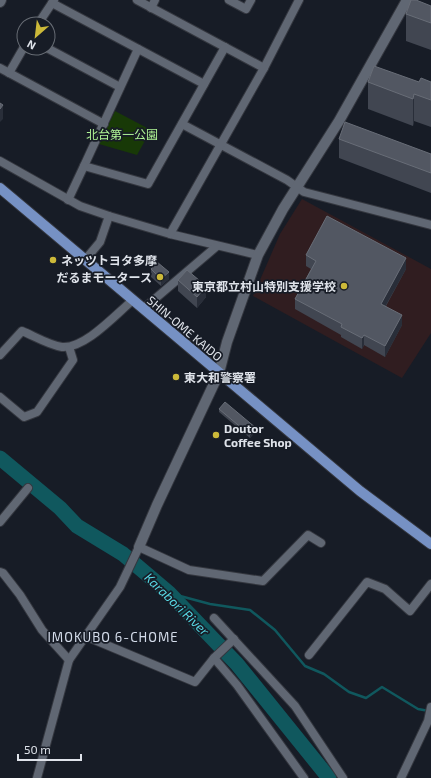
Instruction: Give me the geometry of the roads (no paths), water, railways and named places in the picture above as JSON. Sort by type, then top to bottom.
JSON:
[{"type":"main road","name":"SHIN-OME KAIDO","points":[[0,188],[219,374],[360,491],[431,544]]},
{"type":"street","points":[[137,0],[153,4],[225,47],[264,68]]},
{"type":"street","points":[[229,0],[246,9],[251,0]]},
{"type":"street","points":[[170,234],[264,68],[299,0]]},
{"type":"street","points":[[43,16],[53,2],[204,84]]},
{"type":"street","points":[[37,778],[69,660],[125,577],[138,551],[157,504],[219,374],[229,335],[258,255],[270,230],[339,121],[405,4],[414,12]]},
{"type":"street","points":[[84,166],[148,184],[225,47]]},
{"type":"street","points":[[68,200],[138,49]]},
{"type":"street","points":[[56,53],[120,87]]},
{"type":"street","points":[[9,73],[19,56]]},
{"type":"street","points":[[0,68],[104,124]]},
{"type":"street","points":[[182,124],[221,144],[304,192],[431,225]]},
{"type":"street","points":[[0,161],[68,200],[109,216],[170,234],[258,255]]},
{"type":"street","points":[[85,260],[100,242],[109,216]]},
{"type":"street","points":[[143,308],[217,246]]},
{"type":"street","points":[[0,355],[22,331],[61,347],[69,347],[85,341],[133,300]]},
{"type":"street","points":[[0,397],[24,416],[37,412],[73,360],[69,347]]},
{"type":"street","points":[[0,522],[28,488]]},
{"type":"street","points":[[138,551],[188,570],[263,581],[308,535],[321,543]]},
{"type":"street","points":[[0,572],[3,573],[20,595],[42,630],[69,660]]},
{"type":"street","points":[[309,655],[366,582],[385,589],[410,611],[431,584]]},
{"type":"street","points":[[214,618],[295,706],[343,778]]},
{"type":"street","points":[[85,636],[195,682],[214,658],[234,638]]},
{"type":"street","points":[[214,658],[237,685],[304,778]]},
{"type":"street","points":[[401,778],[428,721],[430,710]]},
{"type":"waterway","name":"Karabori River","points":[[0,458],[60,508],[77,526],[123,554],[169,593],[237,664],[329,778]]},
{"type":"waterway","points":[[169,593],[210,604],[250,610],[275,630],[305,666],[324,674],[349,692],[366,698],[382,687],[418,709],[429,711]]},
{"type":"place","name":"ネッツトヨタ多摩","points":[[53,260]]},
{"type":"place","name":"だるまモータース","points":[[160,277]]},
{"type":"place","name":"東京都立村山特別支援学校","points":[[344,286]]},
{"type":"place","name":"東大和警察署","points":[[176,377]]},
{"type":"place","name":"Doutor Coffee Shop","points":[[216,435]]},
{"type":"district","name":"IMOKUBO 6-CHOME","points":[[113,637]]},
{"type":"park label","name":"北台第一公園","points":[[122,134]]}]
